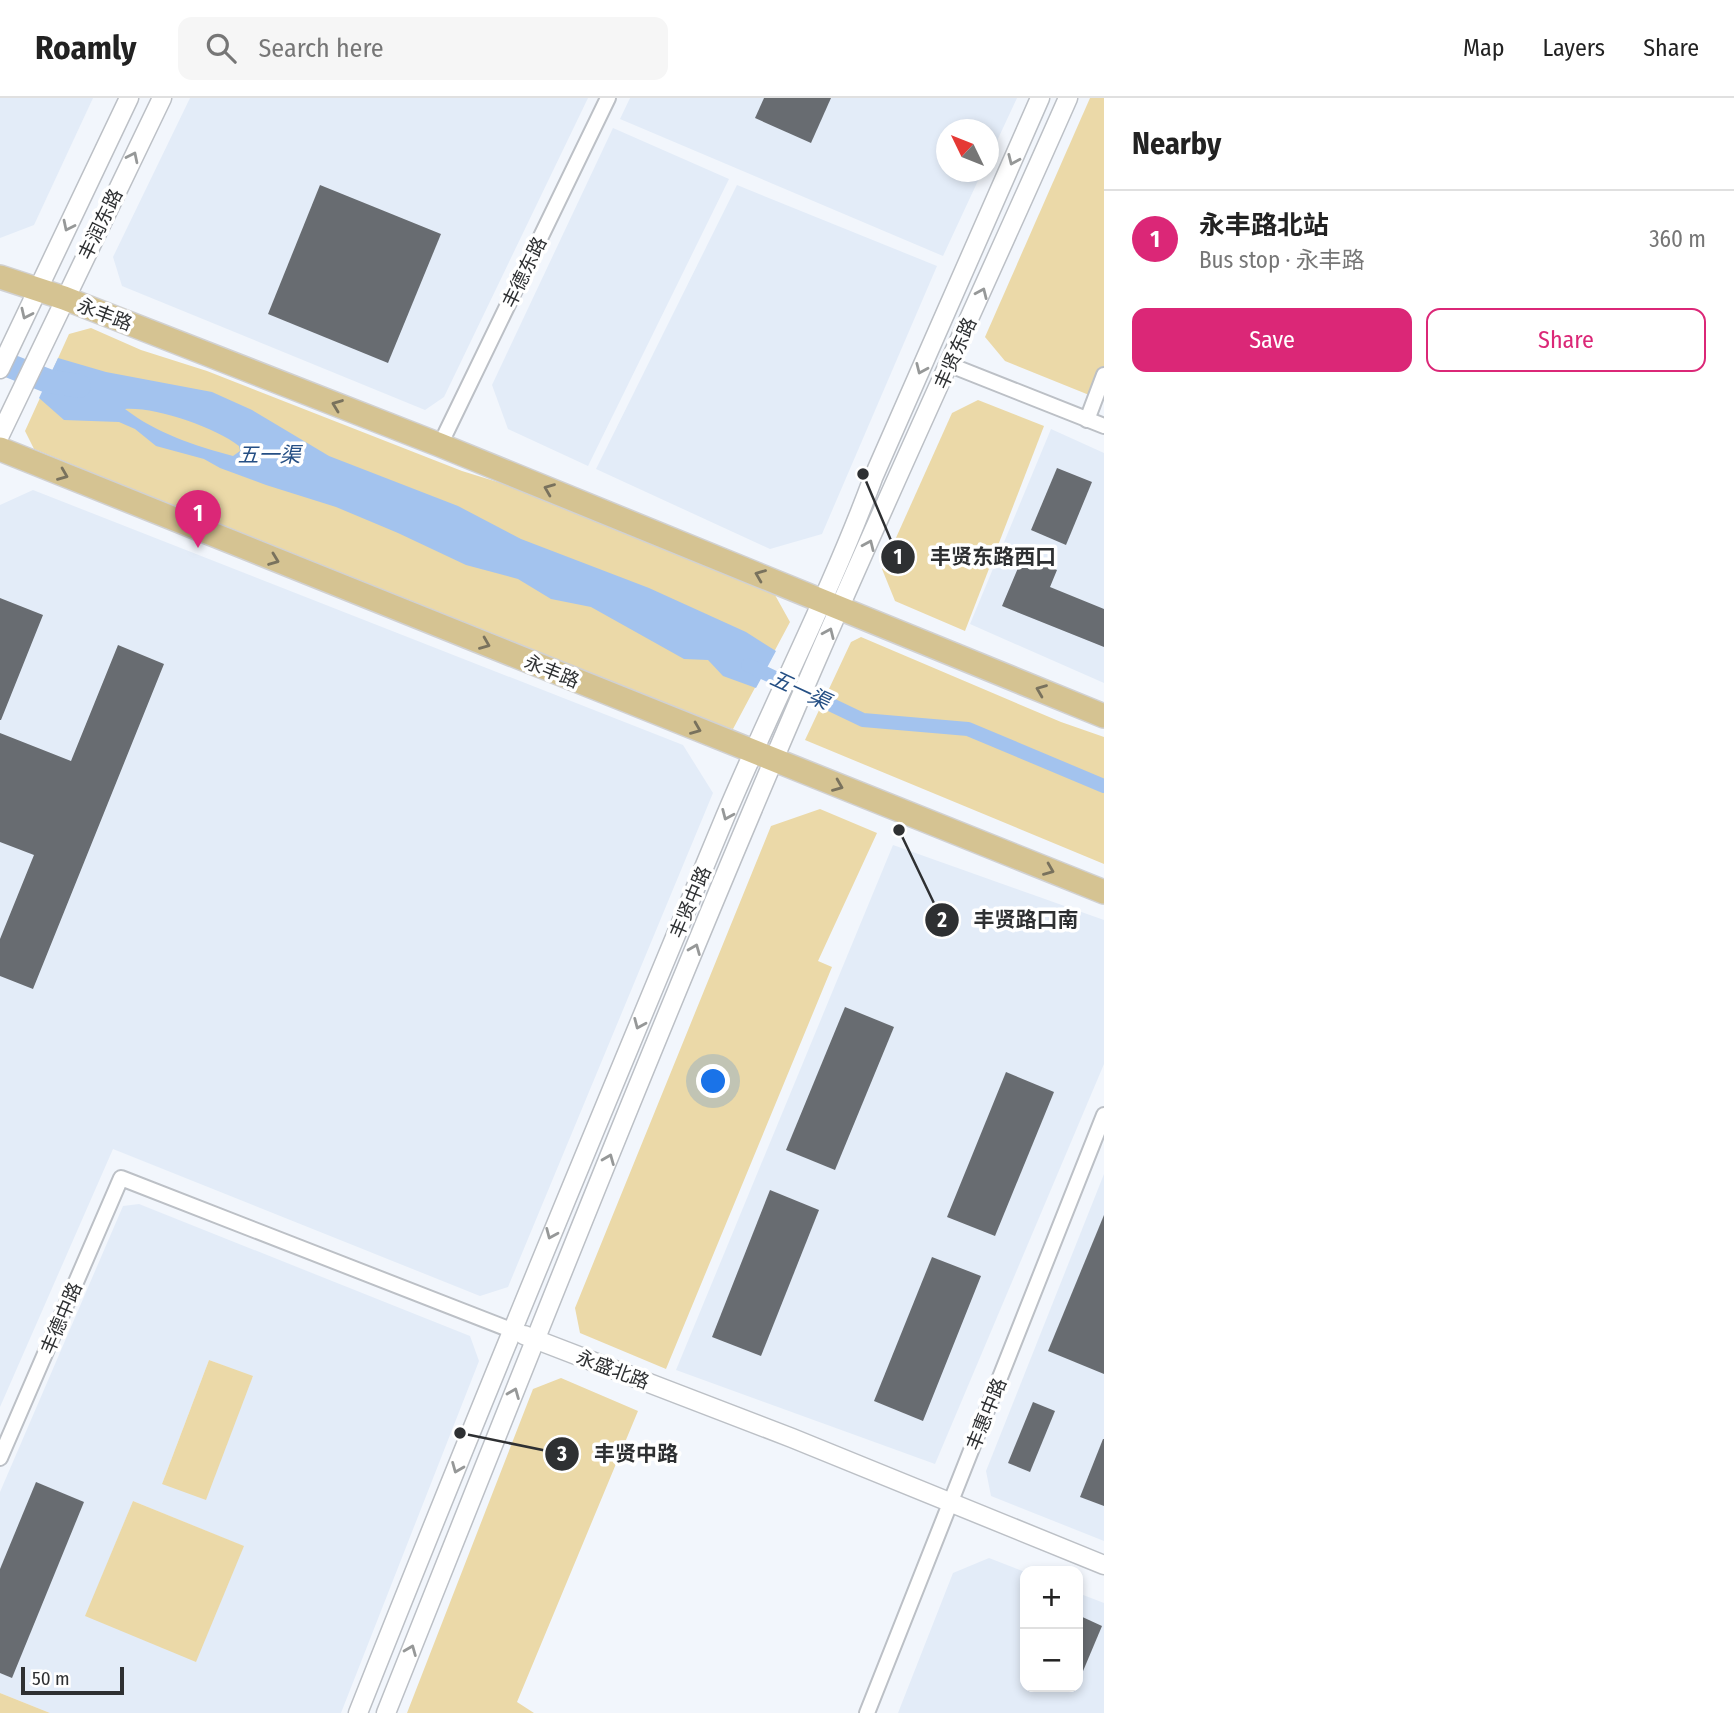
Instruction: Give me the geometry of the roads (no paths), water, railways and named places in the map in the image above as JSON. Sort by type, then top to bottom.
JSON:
[{"type":"main road","name":"永丰路","points":[[0,278],[64,298],[440,445],[1104,716]]},
{"type":"main road","name":"永丰路","points":[[0,449],[1104,892]]},
{"type":"street","name":"丰润东路","points":[[0,369],[129,98]]},
{"type":"street","name":"丰润东路","points":[[0,435],[162,98]]},
{"type":"street","name":"丰德东路","points":[[440,445],[608,98]]},
{"type":"street","name":"丰贤东路","points":[[832,604],[855,528],[879,466],[1040,98]]},
{"type":"street","name":"丰贤东路","points":[[832,604],[950,365],[1068,98]]},
{"type":"street","points":[[950,365],[1104,426]]},
{"type":"street","points":[[1087,419],[1104,375]]},
{"type":"street","name":"丰贤中路","points":[[358,1713],[511,1330],[753,752],[800,654],[832,604]]},
{"type":"street","name":"丰贤中路","points":[[386,1713],[707,919],[818,660],[832,604]]},
{"type":"street","name":"丰惠中路","points":[[867,1713],[1104,1115]]},
{"type":"street","name":"永盛北路","points":[[121,1178],[792,1438],[1104,1565]]},
{"type":"street","name":"丰德中路","points":[[0,1458],[121,1178]]},
{"type":"water","name":"五一渠","points":[[58,358],[106,372],[212,392],[252,410],[329,456],[458,506],[521,539],[649,588],[746,632],[776,651],[756,688],[723,676],[708,660],[684,659],[591,607],[551,599],[518,579],[466,565],[336,507],[266,485],[220,468],[204,459],[156,446],[135,429],[119,422],[64,420],[39,398]],"holes":[[[125,409],[138,409],[200,425],[239,446],[240,451],[233,456],[190,443],[163,432]]]},
{"type":"waterway","name":"五一渠","points":[[0,362],[48,381],[79,386]]},
{"type":"waterway","name":"五一渠","points":[[748,665],[863,720],[968,729],[1104,786]]},
{"type":"place","name":"丰贤东路西口","points":[[863,474]]},
{"type":"place","name":"永丰路北站","points":[[198,548]]},
{"type":"place","name":"丰贤路口南","points":[[899,830]]},
{"type":"place","name":"丰贤中路","points":[[460,1433]]}]
